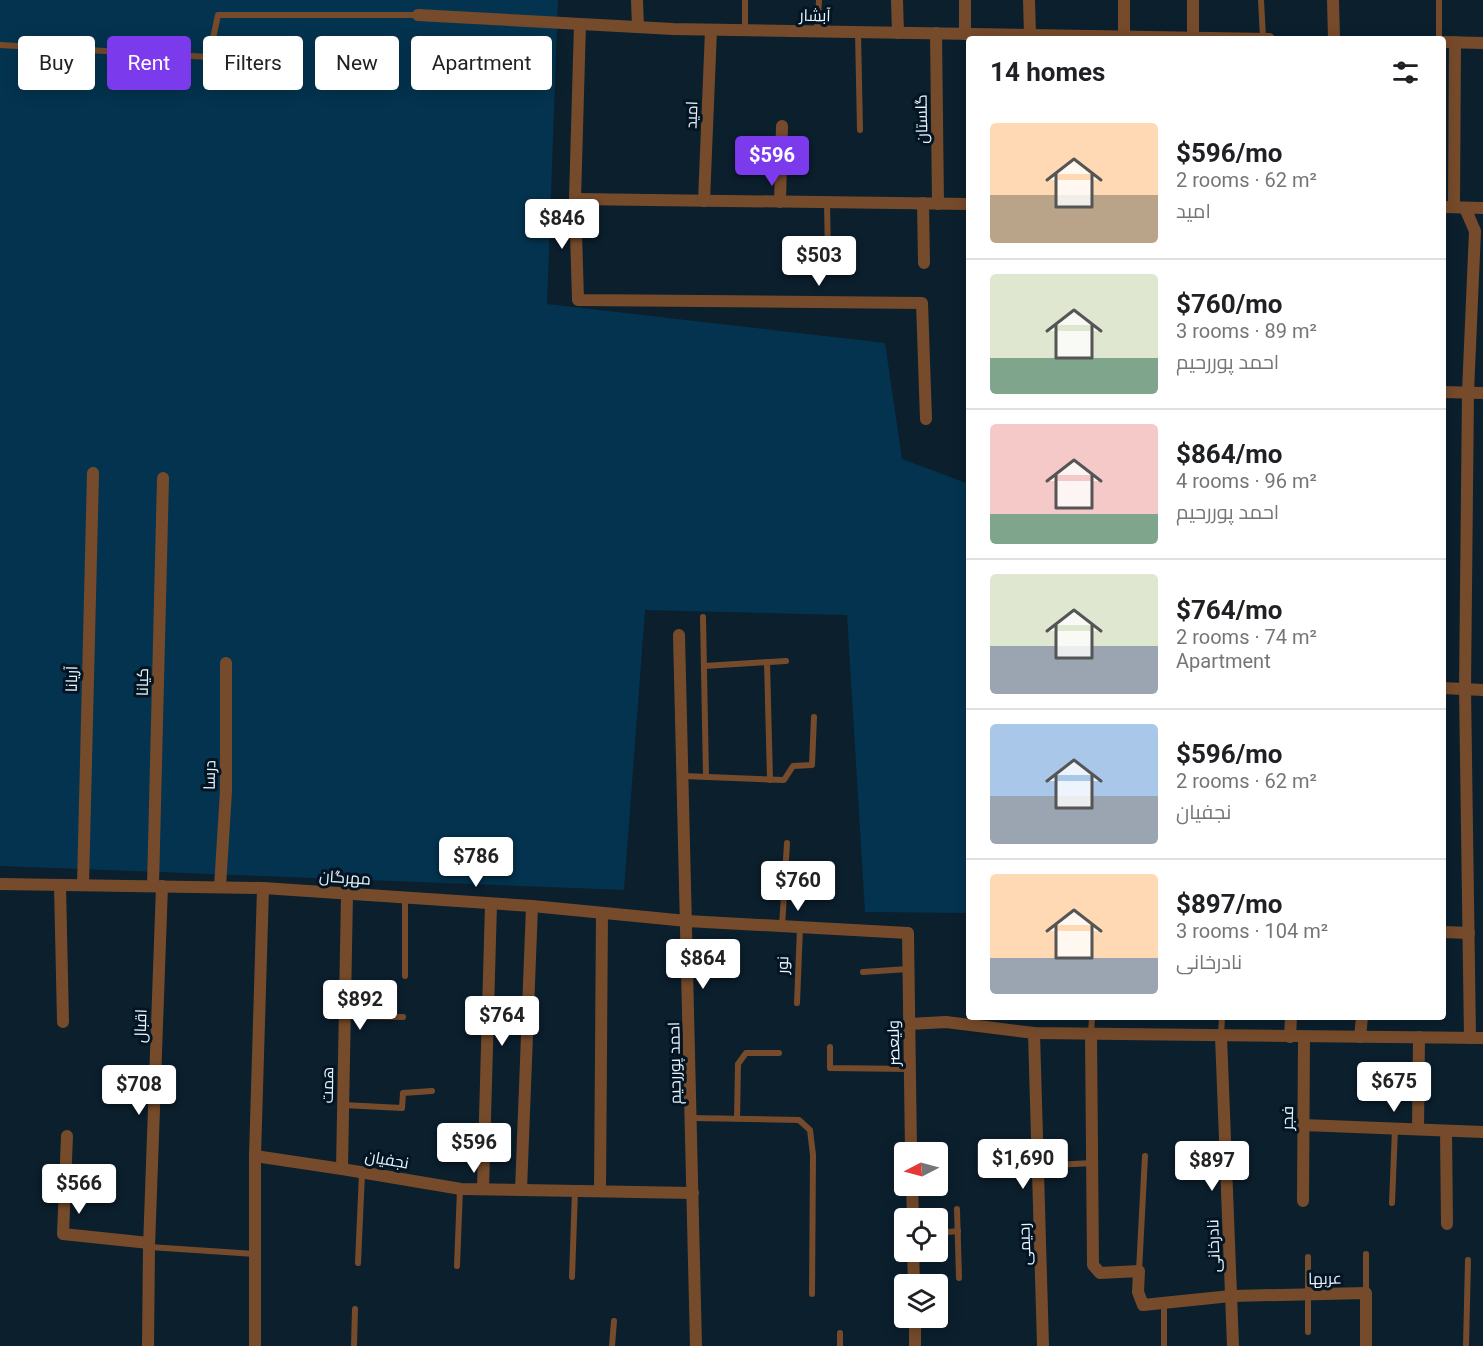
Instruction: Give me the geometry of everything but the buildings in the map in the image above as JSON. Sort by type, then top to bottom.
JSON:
[{"type":"street","points":[[638,0],[638,27]]},
{"type":"street","points":[[897,0],[898,33]]},
{"type":"street","points":[[965,0],[965,34]]},
{"type":"street","points":[[1029,0],[1030,35]]},
{"type":"street","points":[[1124,0],[1124,36]]},
{"type":"street","points":[[1193,0],[1193,36]]},
{"type":"street","points":[[1333,0],[1334,36]]},
{"type":"street","name":"آبشار","points":[[418,15],[711,30],[1038,36]]},
{"type":"street","points":[[580,24],[575,199],[578,300],[922,303],[926,419]]},
{"type":"street","name":"امید","points":[[705,201],[711,30]]},
{"type":"street","name":"گلستان","points":[[936,33],[939,204]]},
{"type":"street","points":[[909,1024],[946,1022],[1034,1033],[1477,1038],[1469,933],[1465,689],[1468,392],[1475,231],[1454,207],[1449,42],[1483,43]]},
{"type":"street","points":[[780,202],[782,126]]},
{"type":"street","points":[[575,199],[966,204]]},
{"type":"street","points":[[923,203],[924,263]]},
{"type":"street","points":[[1454,207],[1483,208]]},
{"type":"street","points":[[1446,392],[1483,393]]},
{"type":"street","name":"آریانا","points":[[83,885],[93,473]]},
{"type":"street","name":"کیانا","points":[[158,886],[164,478]]},
{"type":"street","name":"احمد پوررحیم","points":[[679,635],[696,1346]]},
{"type":"street","name":"درسا","points":[[220,888],[226,781],[226,663]]},
{"type":"street","points":[[1446,688],[1483,690]]},
{"type":"street","name":"مهرگان","points":[[0,884],[262,888],[532,906],[687,921],[908,933]]},
{"type":"street","points":[[60,885],[63,1022]]},
{"type":"street","name":"اقبال","points":[[148,1346],[158,886]]},
{"type":"street","points":[[255,1346],[255,1156],[262,888]]},
{"type":"street","name":"همت","points":[[342,1168],[346,894]]},
{"type":"street","points":[[483,1189],[491,904]]},
{"type":"street","points":[[521,1190],[532,906]]},
{"type":"street","points":[[600,1191],[602,913]]},
{"type":"street","points":[[1446,932],[1469,933]]},
{"type":"street","name":"ولیعصر","points":[[908,933],[911,1142]]},
{"type":"street","points":[[1290,1036],[1291,1020]]},
{"type":"street","points":[[1360,1037],[1362,1020]]},
{"type":"street","name":"رحیمی","points":[[1034,1033],[1043,1346]]},
{"type":"street","points":[[1091,1034],[1093,1265],[1100,1273],[1139,1271],[1138,1292],[1143,1305],[1164,1303]]},
{"type":"street","name":"نادرخانی","points":[[1221,1036],[1233,1346]]},
{"type":"street","name":"فجر","points":[[1302,1201],[1304,1037]]},
{"type":"street","points":[[1418,1129],[1419,1037]]},
{"type":"street","points":[[1303,1125],[1483,1132]]},
{"type":"street","points":[[1446,1131],[1447,1224]]},
{"type":"street","points":[[67,1136],[63,1234],[149,1245]]},
{"type":"street","name":"نجفیان","points":[[255,1156],[342,1168],[460,1189],[693,1193]]},
{"type":"street","name":"عربها","points":[[1164,1303],[1231,1296],[1366,1293],[1366,1346]]},
{"type":"street","points":[[915,1328],[915,1346]]},
{"type":"lane","points":[[745,0],[745,30]]},
{"type":"lane","points":[[817,31],[819,0]]},
{"type":"lane","points":[[1261,0],[1263,36]]},
{"type":"lane","points":[[1439,0],[1439,36]]},
{"type":"lane","name":"آبشار","points":[[0,45],[209,57],[218,15],[418,15]]},
{"type":"lane","points":[[858,32],[860,130]]},
{"type":"lane","points":[[827,202],[828,257]]},
{"type":"lane","points":[[703,617],[706,777]]},
{"type":"lane","points":[[704,666],[786,661]]},
{"type":"lane","points":[[767,662],[770,780]]},
{"type":"lane","points":[[683,776],[784,780],[793,766],[812,765],[814,717]]},
{"type":"lane","points":[[782,927],[787,843]]},
{"type":"lane","points":[[405,898],[405,976]]},
{"type":"lane","name":"نور","points":[[797,1003],[800,927]]},
{"type":"lane","points":[[863,972],[909,969]]},
{"type":"lane","points":[[345,1016],[403,1017]]},
{"type":"lane","points":[[1091,1034],[1092,1020]]},
{"type":"lane","points":[[1221,1036],[1222,1020]]},
{"type":"lane","points":[[830,1047],[830,1068],[910,1069]]},
{"type":"lane","points":[[737,1119],[738,1064],[746,1053],[779,1053]]},
{"type":"lane","points":[[344,1105],[402,1108],[403,1093],[432,1091]]},
{"type":"lane","points":[[691,1118],[799,1120],[810,1130],[813,1155],[812,1294]]},
{"type":"lane","points":[[1392,1203],[1395,1128]]},
{"type":"lane","points":[[1139,1271],[1145,1156]]},
{"type":"lane","points":[[998,1168],[1093,1163]]},
{"type":"lane","points":[[358,1263],[362,1172]]},
{"type":"lane","points":[[458,1266],[460,1189]]},
{"type":"lane","points":[[572,1277],[575,1191]]},
{"type":"lane","points":[[957,1209],[959,1278]]},
{"type":"lane","points":[[948,1232],[958,1231]]},
{"type":"lane","points":[[149,1245],[255,1254]]},
{"type":"lane","points":[[1366,1254],[1366,1293]]},
{"type":"lane","points":[[1308,1257],[1308,1332]]},
{"type":"lane","points":[[1466,1346],[1467,1260]]},
{"type":"lane","points":[[1164,1303],[1164,1346]]},
{"type":"lane","points":[[354,1346],[355,1309]]},
{"type":"lane","points":[[612,1346],[614,1320]]},
{"type":"lane","points":[[840,1333],[840,1346]]},
{"type":"shaded area","points":[[0,0],[558,0],[547,304],[885,343],[902,459],[966,483],[966,913],[865,912],[847,615],[645,610],[624,890],[0,866]]}]
